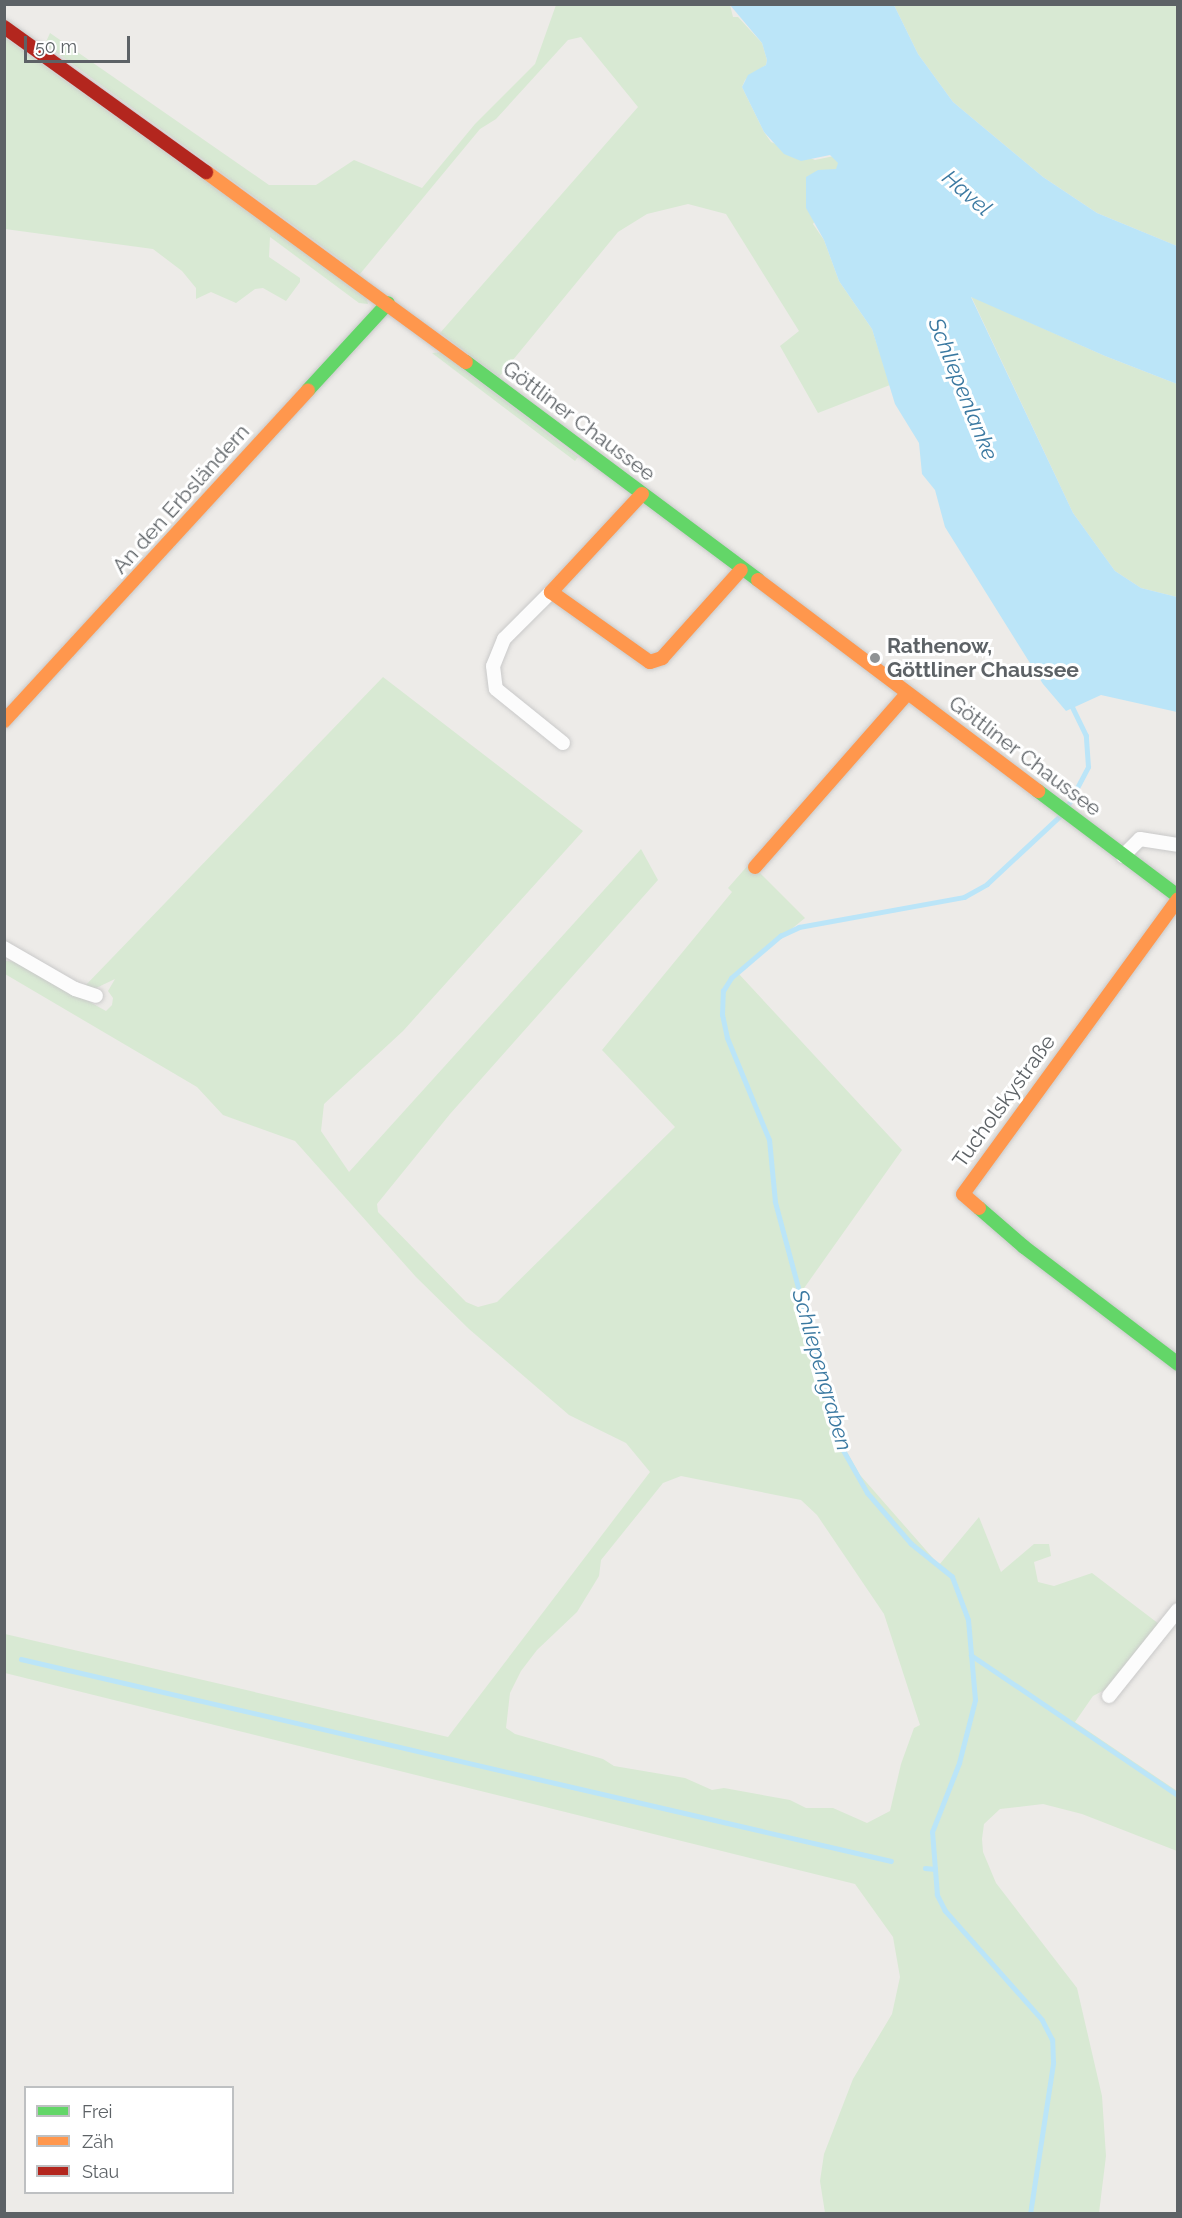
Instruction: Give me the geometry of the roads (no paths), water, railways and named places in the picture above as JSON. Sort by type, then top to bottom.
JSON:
[{"type":"street","name":"Göttliner Chaussee","points":[[4,27],[388,303],[1178,897]]},
{"type":"street","name":"An den Erbsländern","points":[[4,721],[388,303]]},
{"type":"street","points":[[563,743],[496,689],[493,666],[504,639],[642,494]]},
{"type":"street","points":[[551,592],[650,662],[662,658],[741,570]]},
{"type":"street","points":[[755,867],[907,694]]},
{"type":"street","points":[[1123,856],[1140,840],[1178,845]]},
{"type":"street","name":"Tucholskystraße","points":[[1178,897],[963,1194],[1024,1247],[1178,1364]]},
{"type":"street","points":[[4,948],[75,989],[96,996]]},
{"type":"street","points":[[1109,1696],[1178,1610]]},
{"type":"water","points":[[730,5],[894,5],[918,54],[953,102],[1043,177],[1097,213],[1177,246],[1177,384],[1105,356],[971,297],[1073,513],[1115,571],[1141,588],[1177,597],[1177,712],[1101,695],[1066,711],[1043,684],[945,527],[935,490],[922,474],[919,443],[895,404],[872,329],[839,281],[824,240],[806,208],[806,177],[818,170],[836,169],[838,163],[830,155],[801,161],[784,154],[764,132],[742,87],[748,75],[766,65],[767,60],[762,43]]},
{"type":"waterway","name":"Schliepengraben","points":[[1067,807],[1088,767],[1086,736],[1072,707]]},
{"type":"waterway","name":"Schliepengraben","points":[[1030,2214],[1053,2063],[1052,2040],[1042,2020],[945,1911],[937,1895],[932,1832],[959,1763],[975,1700],[968,1620],[952,1577],[911,1544],[867,1493],[841,1447],[775,1202],[769,1140],[727,1038],[722,1015],[723,991],[731,978],[780,936],[799,927],[964,897],[987,884],[1062,814]]},
{"type":"waterway","points":[[971,1655],[1178,1795]]},
{"type":"waterway","points":[[21,1659],[891,1861]]},
{"type":"waterway","points":[[925,1868],[935,1869]]},
{"type":"place","name":"Rathenow, Göttliner Chaussee","points":[[875,658]]},
{"type":"water label","name":"Havel","points":[[967,193]]},
{"type":"water label","name":"Schliepenlanke","points":[[963,389]]}]
